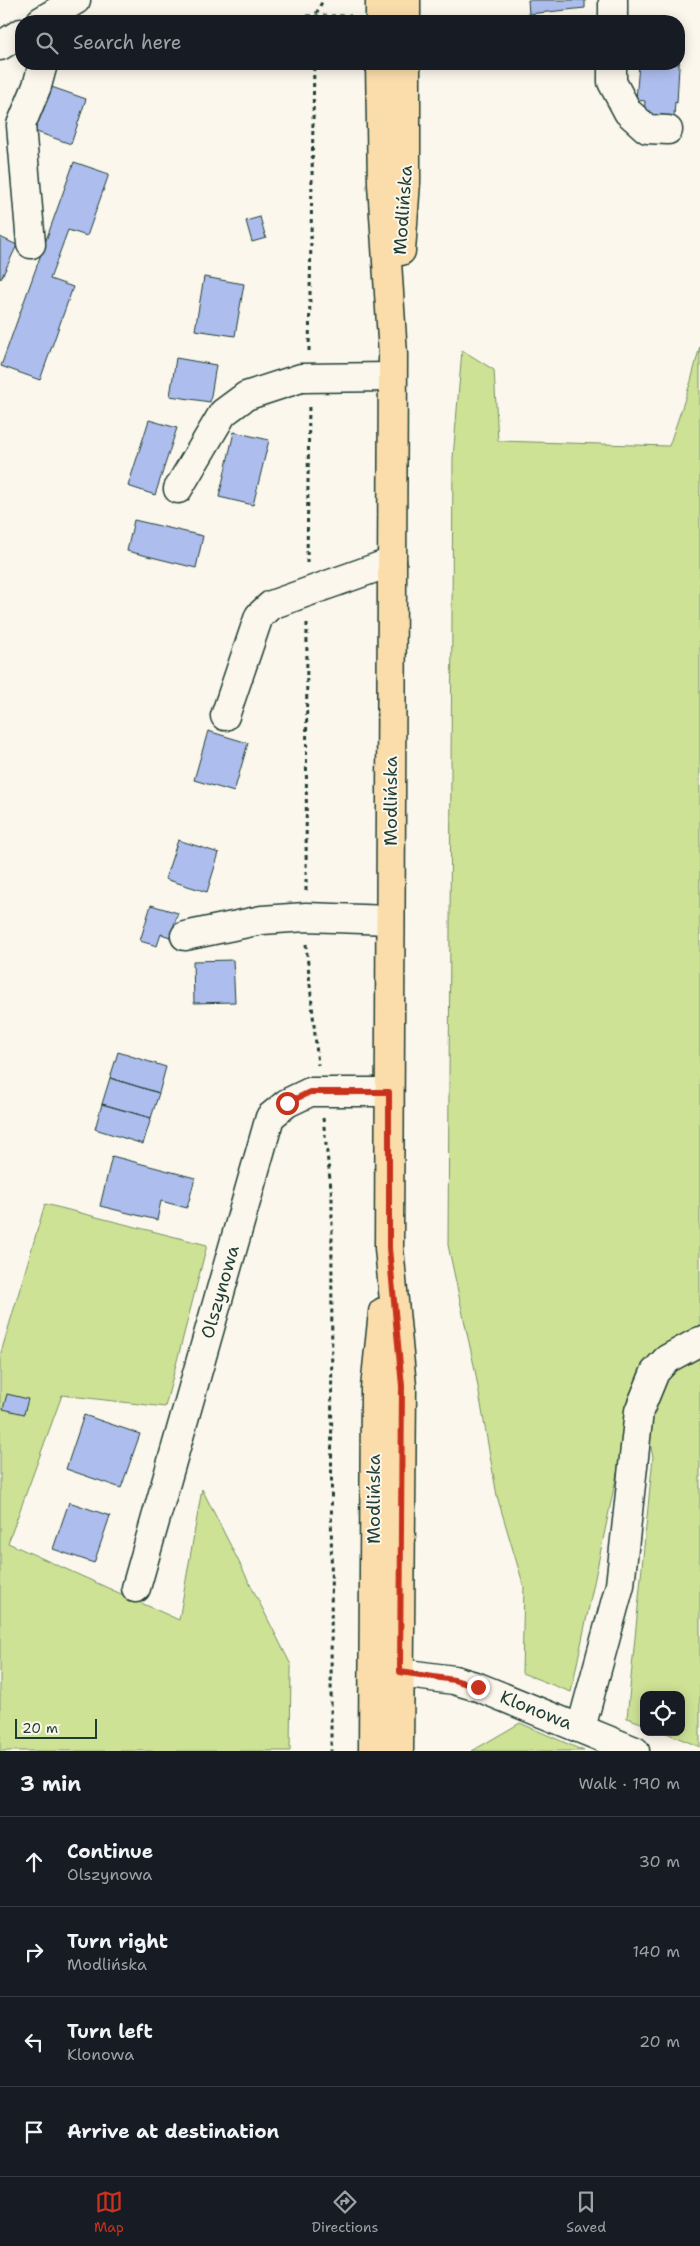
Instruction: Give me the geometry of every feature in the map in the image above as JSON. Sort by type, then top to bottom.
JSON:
[{"type":"main road","points":[[380,0],[380,15]]},
{"type":"main road","points":[[406,0],[406,15]]},
{"type":"main road","name":"Modlińska","points":[[380,70],[382,184],[392,366],[392,562],[389,1248],[375,1388],[387,1670],[399,1751]]},
{"type":"main road","name":"Modlińska","points":[[392,366],[406,182],[406,70]]},
{"type":"main road","name":"Modlińska","points":[[373,1751],[387,1670]]},
{"type":"street","points":[[613,0],[613,15]]},
{"type":"street","points":[[0,46],[15,37]]},
{"type":"street","points":[[31,244],[20,125],[37,86],[41,70]]},
{"type":"street","points":[[612,70],[612,82],[628,112],[647,129],[668,130]]},
{"type":"street","points":[[178,488],[223,413],[246,396],[301,378],[392,366]]},
{"type":"street","points":[[225,716],[259,616],[265,609],[307,591],[392,562]]},
{"type":"street","points":[[185,936],[262,920],[306,917],[390,920]]},
{"type":"street","name":"Olszynowa","points":[[136,1588],[270,1117],[287,1103],[310,1092],[389,1092]]},
{"type":"street","points":[[581,1728],[584,1711],[620,1585],[639,1411],[655,1372],[667,1359],[700,1341]]},
{"type":"street","name":"Klonowa","points":[[387,1670],[454,1680],[581,1728],[635,1751]]},
{"type":"path","points":[[316,15],[323,0]]},
{"type":"green space","points":[[700,346],[700,1747],[674,1736],[685,1736],[685,1691],[640,1691],[640,1723],[627,1718],[653,1457],[636,1383],[571,1692],[522,1673],[524,1587],[497,1496],[475,1370],[448,1245],[453,458],[462,350],[494,370],[498,441],[669,446],[691,381]]},
{"type":"green space","points":[[45,1204],[207,1245],[165,1407],[62,1395],[8,1543],[179,1620],[202,1489],[291,1665],[290,1751],[0,1751],[0,1356]]},
{"type":"green space","points":[[520,1723],[584,1751],[472,1751]]},
{"type":"building","points":[[528,0],[585,0],[585,8],[529,14]]},
{"type":"building","points":[[638,70],[679,70],[677,103],[675,102],[674,116],[644,114],[645,101],[636,100]]},
{"type":"building","points":[[43,84],[86,99],[71,144],[28,129]]},
{"type":"building","points":[[74,162],[109,174],[87,236],[68,230],[50,279],[73,287],[40,380],[1,366]]},
{"type":"building","points":[[260,217],[266,238],[252,242],[246,221]]},
{"type":"building","points":[[0,237],[17,245],[1,279],[0,278]]},
{"type":"building","points":[[204,277],[244,284],[235,336],[195,330]]},
{"type":"building","points":[[176,358],[216,365],[210,402],[170,396]]},
{"type":"building","points":[[149,420],[177,428],[155,495],[128,486]]},
{"type":"building","points":[[234,432],[269,440],[253,505],[219,497]]},
{"type":"building","points":[[134,520],[203,536],[196,568],[127,551]]},
{"type":"building","points":[[208,731],[248,743],[234,792],[194,780]]},
{"type":"building","points":[[178,840],[219,853],[207,892],[165,879]]},
{"type":"building","points":[[151,905],[178,913],[170,937],[161,934],[157,946],[140,941]]},
{"type":"building","points":[[233,960],[235,1002],[194,1003],[193,961]]},
{"type":"building","points":[[118,1052],[166,1067],[159,1093],[110,1078]]},
{"type":"building","points":[[110,1078],[159,1093],[151,1118],[102,1104]]},
{"type":"building","points":[[102,1104],[151,1118],[143,1144],[95,1129]]},
{"type":"building","points":[[112,1156],[195,1178],[187,1208],[161,1201],[157,1220],[100,1206]]},
{"type":"building","points":[[7,1394],[28,1399],[24,1414],[3,1409]]},
{"type":"building","points":[[84,1415],[140,1434],[121,1488],[66,1469]]},
{"type":"building","points":[[69,1502],[110,1516],[94,1563],[53,1549]]},
{"type":"route","points":[[287,1103],[310,1092],[389,1092],[389,1248],[402,1386],[400,1672],[454,1680],[478,1687]]}]
